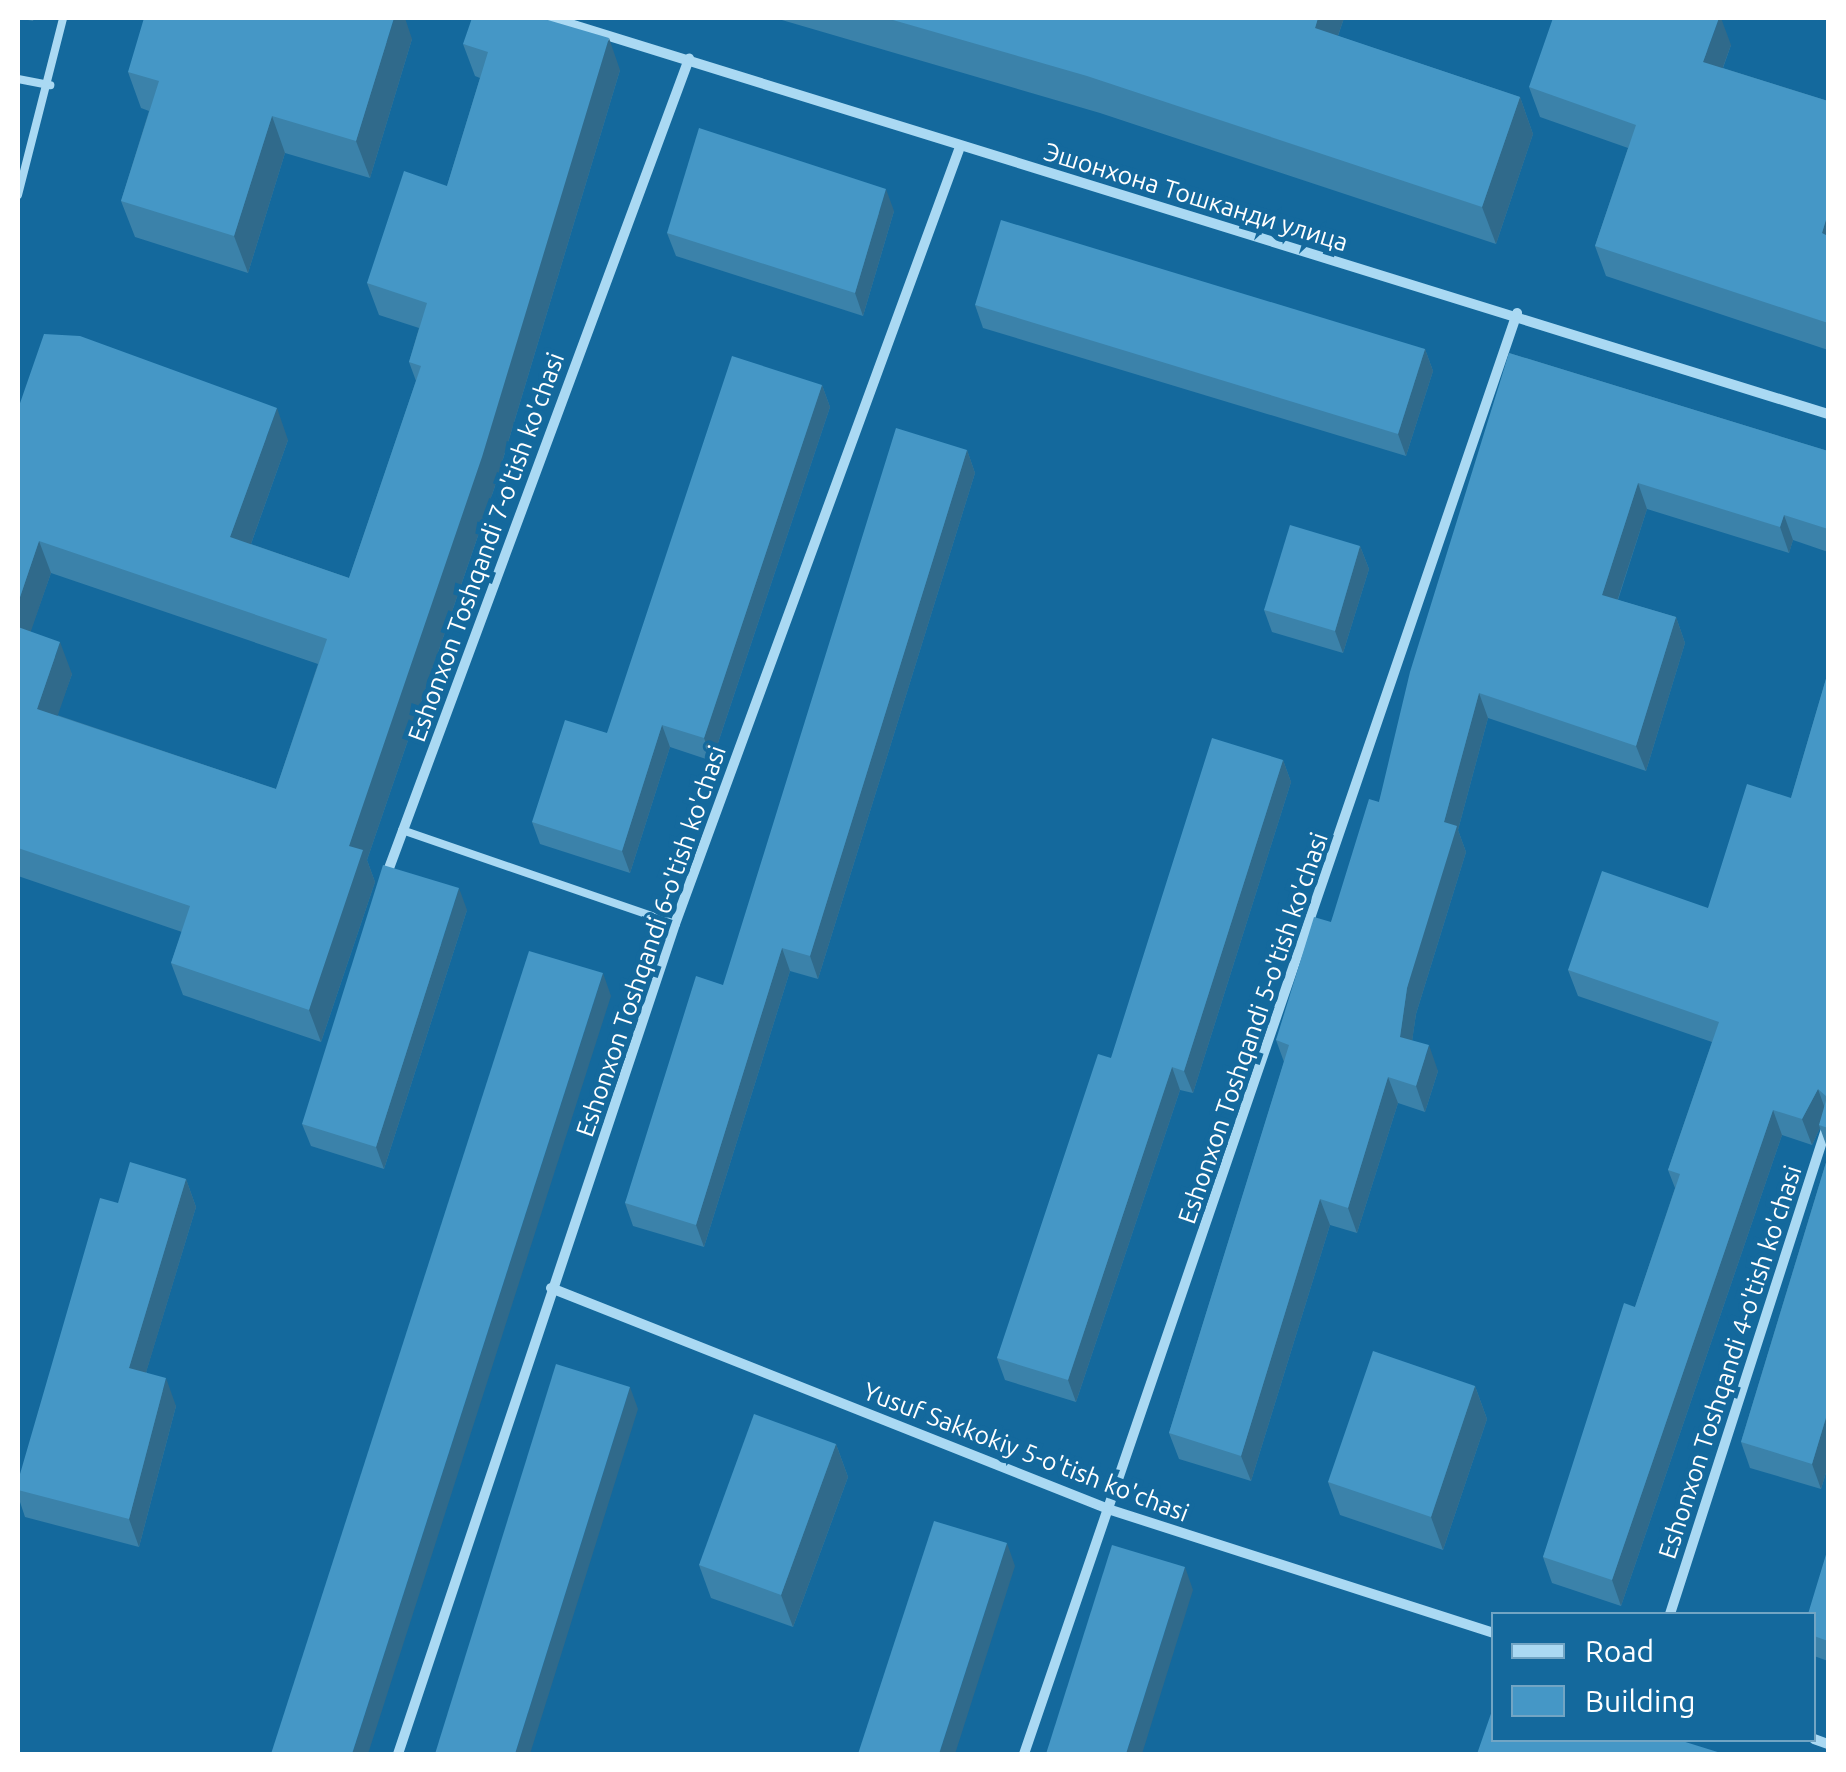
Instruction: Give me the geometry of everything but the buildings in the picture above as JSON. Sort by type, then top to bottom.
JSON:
[{"type":"street","name":"Эшонхона Тошканди улица","points":[[552,18],[960,148],[1517,313],[1828,414]]},
{"type":"street","name":"Eshonxon Toshqandi 7-o'tish ko'chasi","points":[[383,885],[689,59]]},
{"type":"street","name":"Eshonxon Toshqandi 6-o'tish ko'chasi","points":[[398,1754],[675,924],[960,148]]},
{"type":"street","name":"Eshonxon Toshqandi 5-o'tish ko'chasi","points":[[1024,1754],[1111,1510],[1517,313]]},
{"type":"street","name":"Eshonxon Toshqandi 4-o'tish ko'chasi","points":[[1671,1612],[1828,1122]]},
{"type":"street","name":"Yusuf Sakkokiy 5-o'tish ko'chasi","points":[[551,1288],[1111,1510],[1491,1632]]},
{"type":"lane","points":[[18,195],[50,86],[63,18]]},
{"type":"lane","points":[[18,79],[50,86]]},
{"type":"lane","points":[[402,830],[675,924]]}]
